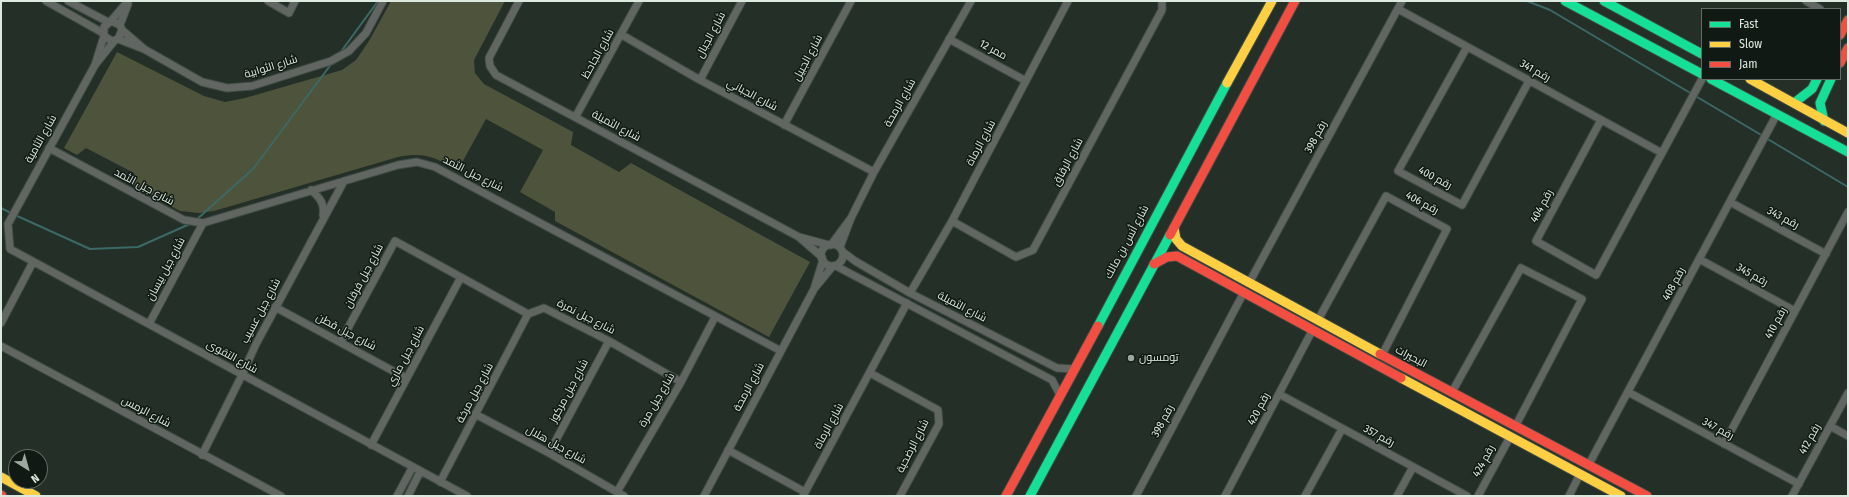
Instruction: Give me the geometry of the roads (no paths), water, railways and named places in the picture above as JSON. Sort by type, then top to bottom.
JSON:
[{"type":"main road","name":"شارع أنس بن مالك","points":[[1006,496],[1075,369],[1212,109],[1272,1]]},
{"type":"main road","points":[[1030,496],[1295,1]]},
{"type":"main road","points":[[1565,1],[1701,73]]},
{"type":"main road","points":[[1604,1],[1701,53]]},
{"type":"main road","points":[[1841,32],[1845,21]]},
{"type":"main road","points":[[1841,61],[1848,48]]},
{"type":"main road","points":[[1713,80],[1848,152]]},
{"type":"main road","points":[[1752,80],[1848,133]]},
{"type":"main road","points":[[1824,121],[1820,103],[1830,80]]},
{"type":"main road","points":[[1794,103],[1804,97],[1816,81],[1825,90]]},
{"type":"main road","name":"البحيرات","points":[[1174,228],[1176,238],[1182,246],[1197,255],[1647,496]]},
{"type":"main road","points":[[1190,264],[1187,257],[1189,255],[1197,255]]},
{"type":"main road","points":[[1154,264],[1167,257],[1177,256],[1243,294],[1621,496]]},
{"type":"main road","points":[[1,477],[36,496]]},
{"type":"street","points":[[46,1],[94,27],[109,40],[117,39],[144,50]]},
{"type":"street","points":[[68,1],[121,28],[144,50]]},
{"type":"street","points":[[95,65],[104,35],[104,27],[128,1]]},
{"type":"street","points":[[95,65],[117,39],[128,1]]},
{"type":"street","points":[[268,1],[289,13],[295,1]]},
{"type":"street","name":"شارع الثوابية","points":[[144,50],[202,82],[227,88],[252,86],[331,61],[349,51],[366,33],[383,1]]},
{"type":"street","name":"شارع الثميلة","points":[[519,1],[489,58],[490,66],[496,75],[576,116],[799,237]]},
{"type":"street","name":"شارع الجاحظ","points":[[576,116],[622,35],[639,1]]},
{"type":"street","name":"شارع الجبال","points":[[700,80],[742,1]]},
{"type":"street","name":"شارع الجبيل","points":[[784,125],[851,1]]},
{"type":"street","name":"شارع الرمحة","points":[[851,218],[874,172],[970,1]]},
{"type":"street","name":"شارع الرماة","points":[[910,293],[952,221],[1068,1]]},
{"type":"street","name":"شارع الرقاق","points":[[952,221],[1016,257],[1033,250],[1162,10],[1162,1]]},
{"type":"street","name":"رقم 398","points":[[1249,283],[1402,1]]},
{"type":"street","points":[[1806,1],[1818,8]]},
{"type":"street","name":"رقم 341","points":[[1398,9],[1662,153]]},
{"type":"street","name":"شارع الجباني","points":[[622,35],[700,80],[874,172]]},
{"type":"street","name":"ممر 12","points":[[949,39],[1026,81]]},
{"type":"street","name":"رقم 400","points":[[1467,47],[1398,171],[1462,205],[1529,81]]},
{"type":"street","name":"شارع الثامية","points":[[8,224],[95,65]]},
{"type":"street","points":[[1662,153],[1701,80]]},
{"type":"street","name":"رقم 408","points":[[1589,464],[1777,114]]},
{"type":"street","name":"رقم 404","points":[[1601,120],[1536,241],[1596,276],[1662,153]]},
{"type":"street","name":"شارع جبل الثمد","points":[[49,148],[184,220],[203,223],[398,164],[417,162],[435,167],[558,231],[715,317],[781,351]]},
{"type":"street","name":"شارع جبل عسيب","points":[[202,455],[275,307],[344,180]]},
{"type":"street","points":[[312,190],[320,198],[324,208],[323,217]]},
{"type":"street","name":"رقم 406","points":[[1318,320],[1386,196],[1446,229],[1382,355]]},
{"type":"street","name":"رقم 343","points":[[1730,202],[1826,254]]},
{"type":"street","name":"رقم 410","points":[[1724,444],[1848,212]]},
{"type":"street","points":[[814,289],[824,249],[830,245],[851,218]]},
{"type":"street","points":[[814,289],[834,266],[842,261],[841,250],[851,218]]},
{"type":"street","name":"شارع جبل بيسان","points":[[149,324],[203,223]]},
{"type":"street","name":"شارع التقوى","points":[[8,224],[10,249],[371,446],[467,496]]},
{"type":"street","points":[[799,237],[830,245],[841,250]]},
{"type":"street","points":[[799,237],[826,264],[834,266]]},
{"type":"street","name":"شارع جبل فرقان","points":[[341,342],[395,242],[461,277]]},
{"type":"street","name":"شارع الثميلة","points":[[841,250],[855,262],[910,293],[1057,368],[1075,369]]},
{"type":"street","name":"رقم 345","points":[[1700,258],[1795,311]]},
{"type":"street","points":[[1,323],[33,262]]},
{"type":"street","name":"شارع الثميلة","points":[[834,266],[1052,380],[1060,395]]},
{"type":"street","points":[[1452,392],[1521,268],[1582,299],[1516,425]]},
{"type":"street","points":[[461,277],[528,314]]},
{"type":"street","name":"شارع جبل ماري","points":[[371,446],[461,277]]},
{"type":"street","name":"شارع الرمحة","points":[[704,496],[814,289]]},
{"type":"street","name":"رقم 398","points":[[1136,496],[1243,294]]},
{"type":"street","name":"شارع الرماة","points":[[804,494],[907,303]]},
{"type":"street","name":"شارع جبل قطن","points":[[275,307],[406,378]]},
{"type":"street","name":"شارع جبل نمرة","points":[[528,314],[544,308],[609,341],[680,382]]},
{"type":"street","name":"شارع جبل مرخة","points":[[440,482],[528,314]]},
{"type":"street","name":"شارع جبل مرة","points":[[617,492],[680,382],[715,317]]},
{"type":"street","name":"رقم 420","points":[[1225,496],[1312,331]]},
{"type":"street","name":"شارع جبل مركوز","points":[[549,453],[609,341]]},
{"type":"street","name":"شارع الرمس","points":[[1,346],[281,496]]},
{"type":"street","name":"شارع الرضحية","points":[[870,373],[938,410],[939,424],[900,496]]},
{"type":"street","name":"رقم 347","points":[[1628,392],[1799,484]]},
{"type":"street","name":"رقم 357","points":[[1279,394],[1467,496]]},
{"type":"street","name":"رقم 412","points":[[1792,496],[1848,394]]},
{"type":"street","name":"شارع جبل هلال","points":[[476,414],[549,453],[624,496]]},
{"type":"street","points":[[1830,426],[1848,436]]},
{"type":"street","points":[[1305,496],[1342,428]]},
{"type":"street","name":"رقم 424","points":[[1478,496],[1510,437]]},
{"type":"street","points":[[728,450],[804,494]]},
{"type":"street","points":[[1397,496],[1413,467]]},
{"type":"street","points":[[397,496],[412,468]]},
{"type":"street","points":[[408,496],[420,472]]},
{"type":"street","points":[[1569,496],[1580,474]]},
{"type":"waterway","points":[[340,53],[378,1]]},
{"type":"waterway","points":[[1527,1],[1550,10],[1763,136]]},
{"type":"waterway","points":[[196,220],[253,169],[332,63]]},
{"type":"waterway","points":[[1766,138],[1848,187]]},
{"type":"waterway","points":[[1,208],[11,213]]},
{"type":"waterway","points":[[15,215],[90,249],[138,247],[192,223]]},
{"type":"place","name":"تومسون","points":[[1131,358]]}]
